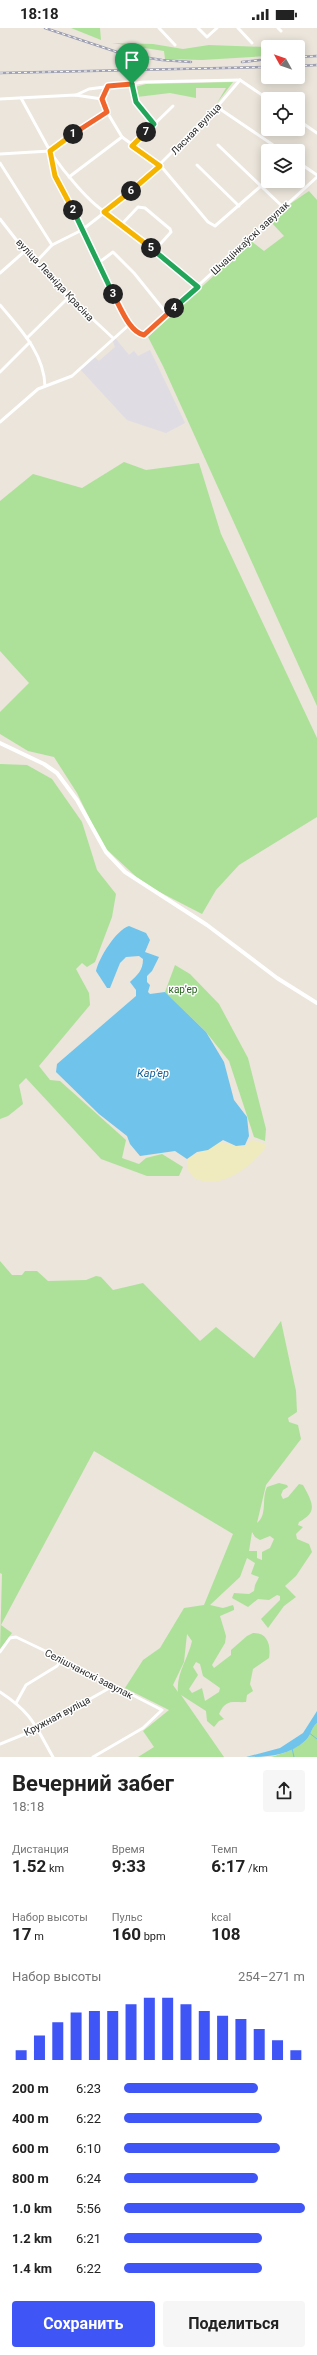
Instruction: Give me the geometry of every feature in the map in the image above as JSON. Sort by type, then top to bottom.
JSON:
[{"type":"street","points":[[158,28],[175,45]]},
{"type":"street","points":[[198,28],[207,37],[217,28]]},
{"type":"street","points":[[238,28],[252,43]]},
{"type":"street","points":[[75,95],[89,89],[144,82],[240,80],[261,95]]},
{"type":"street","name":"Лясная вуліца","points":[[36,262],[52,245],[82,230],[160,166],[217,107],[240,80]]},
{"type":"street","points":[[132,84],[136,102],[154,124]]},
{"type":"street","points":[[108,86],[102,99],[107,112],[122,137],[160,166],[215,226],[261,186],[218,145]]},
{"type":"street","points":[[0,99],[75,95],[102,99]]},
{"type":"street","points":[[21,98],[50,151],[69,177],[104,212],[155,250],[198,287]]},
{"type":"street","points":[[132,146],[173,106]]},
{"type":"street","points":[[217,107],[272,144]]},
{"type":"street","points":[[0,154],[50,151],[76,131],[107,112]]},
{"type":"street","points":[[305,125],[317,133]]},
{"type":"street","points":[[69,177],[122,137]]},
{"type":"street","points":[[0,422],[38,388],[72,376],[130,324],[97,264],[55,176],[50,151]]},
{"type":"street","points":[[0,163],[52,245]]},
{"type":"street","points":[[197,165],[239,206]]},
{"type":"street","points":[[305,167],[317,176]]},
{"type":"street","name":"Шчацінкаўскі завулак","points":[[130,324],[140,334],[144,335],[198,287],[317,176]]},
{"type":"street","points":[[263,188],[283,207]]},
{"type":"street","points":[[121,225],[138,207],[145,208],[170,229],[171,232],[155,250]]},
{"type":"street","name":"вуліца Леаніда Красіна","points":[[0,219],[25,251],[69,297],[113,338]]},
{"type":"street","points":[[0,273],[25,251]]},
{"type":"street","points":[[97,264],[113,252],[146,286],[167,314]]},
{"type":"street","points":[[27,338],[69,297]]},
{"type":"street","points":[[0,305],[30,342],[42,365],[45,386]]},
{"type":"street","points":[[0,372],[30,342]]},
{"type":"street","points":[[0,743],[44,764],[57,773],[78,800],[106,852],[125,872],[207,925],[277,978],[317,1003]]},
{"type":"street","name":"Селішчанскі завулак","points":[[0,1652],[10,1638],[16,1637],[62,1658],[113,1686],[162,1710],[143,1728],[93,1757]]},
{"type":"street","points":[[16,1702],[26,1685],[57,1666],[62,1658]]},
{"type":"street","name":"Кружная вуліца","points":[[0,1744],[37,1729],[113,1686]]},
{"type":"street","points":[[0,1692],[16,1702],[33,1720],[53,1757]]},
{"type":"shaded area","points":[[115,338],[129,355],[134,351],[138,356],[150,350],[185,423],[166,433],[127,420],[80,369],[94,357],[99,361],[115,347],[113,341]]},
{"type":"green space","points":[[71,28],[100,28],[101,40]]},
{"type":"green space","points":[[112,43],[153,44],[183,49],[209,45],[261,47],[261,56],[202,60],[165,59],[164,51]]},
{"type":"green space","points":[[233,82],[217,103],[226,88],[196,88],[196,98],[170,93],[137,97],[135,87],[146,84]]},
{"type":"green space","points":[[309,191],[317,200],[317,706],[163,366],[148,337],[251,241],[264,251],[284,236],[271,222],[287,206]]},
{"type":"green space","points":[[124,462],[146,470],[199,463],[221,534],[317,738],[317,817],[239,865],[216,890],[202,914],[144,884],[103,846],[77,793],[54,757],[28,751],[0,734],[0,712],[29,683],[0,651],[0,501],[33,474],[82,488]]},
{"type":"green space","points":[[0,764],[27,765],[52,779],[82,822],[97,870],[116,894],[112,917],[95,962],[87,967],[82,963],[76,969],[89,993],[90,1005],[39,1066],[50,1080],[60,1081],[126,1140],[122,1158],[139,1164],[146,1158],[162,1154],[183,1167],[179,1176],[147,1176],[101,1159],[26,1078],[19,1085],[23,1104],[8,1116],[0,1119]]},
{"type":"green space","name":"карʼер","points":[[175,965],[190,974],[219,1004],[248,1058],[266,1129],[265,1141],[254,1137],[229,1061],[206,1032],[165,992]]},
{"type":"green space","points":[[0,1261],[12,1275],[22,1275],[25,1271],[37,1271],[48,1281],[86,1280],[96,1276],[101,1277],[113,1290],[143,1283],[200,1341],[216,1327],[254,1358],[281,1321],[296,1391],[297,1412],[288,1418],[289,1422],[298,1425],[301,1439],[266,1485],[257,1523],[262,1515],[267,1487],[279,1483],[287,1485],[288,1487],[283,1490],[281,1495],[283,1499],[288,1497],[299,1484],[303,1485],[310,1498],[312,1507],[309,1515],[299,1522],[298,1525],[303,1527],[296,1534],[297,1539],[309,1544],[312,1552],[296,1576],[285,1586],[296,1597],[284,1606],[268,1628],[261,1619],[280,1600],[280,1596],[277,1595],[269,1600],[258,1599],[248,1607],[232,1598],[234,1593],[249,1594],[254,1591],[259,1577],[251,1574],[255,1563],[247,1558],[240,1577],[210,1605],[223,1608],[233,1605],[234,1608],[234,1610],[220,1616],[226,1636],[225,1643],[212,1665],[214,1668],[231,1655],[231,1650],[247,1636],[253,1633],[258,1633],[265,1637],[269,1645],[269,1658],[253,1669],[250,1684],[253,1691],[247,1695],[246,1702],[227,1703],[219,1714],[224,1719],[219,1721],[214,1727],[207,1721],[206,1711],[181,1695],[224,1757],[138,1757],[154,1747],[143,1731],[169,1710],[125,1688],[143,1660],[160,1648],[184,1608],[204,1605],[233,1534],[94,1451],[1,1625],[12,1633],[0,1649],[2,1574],[0,1573]],"holes":[[[252,1532],[255,1537],[260,1540],[270,1536],[274,1539],[270,1548],[262,1552],[262,1560],[257,1558],[257,1551],[249,1551]],[[187,1634],[192,1641],[180,1673],[178,1692],[173,1685],[184,1662]],[[196,1662],[200,1664],[203,1676],[220,1688],[219,1692],[205,1701],[202,1688],[192,1693],[189,1689],[198,1675],[193,1667]]]},
{"type":"green space","points":[[317,1723],[317,1757],[271,1757],[289,1751],[301,1744],[307,1739],[313,1727]]},
{"type":"sand","points":[[253,1140],[267,1145],[257,1158],[250,1164],[226,1179],[207,1182],[202,1181],[194,1178],[188,1170],[187,1159],[219,1142],[243,1147]]},
{"type":"water","name":"Карʼер","points":[[129,926],[146,933],[150,940],[145,952],[159,957],[152,971],[147,976],[147,982],[150,985],[148,992],[150,994],[165,992],[206,1032],[224,1062],[234,1100],[247,1117],[249,1136],[245,1145],[236,1146],[223,1140],[208,1150],[197,1152],[187,1159],[175,1151],[140,1156],[130,1144],[127,1136],[99,1114],[56,1072],[57,1064],[136,996],[136,990],[130,982],[142,967],[143,959],[139,956],[126,957],[120,963],[110,988],[107,988],[96,971],[109,945],[119,933]]},
{"type":"water","points":[[317,1711],[317,1723],[313,1727],[309,1737],[292,1750],[277,1755],[246,1757],[280,1748],[303,1733]]},
{"type":"waterway","points":[[308,1732],[317,1739]]},
{"type":"waterway","points":[[292,1748],[294,1757]]},
{"type":"railway","points":[[45,28],[123,54],[162,60],[191,62]]},
{"type":"railway","points":[[305,57],[317,56]]},
{"type":"railway","points":[[242,62],[260,60]]},
{"type":"railway","points":[[305,66],[317,65]]},
{"type":"railway","points":[[0,73],[261,67]]},
{"type":"route","points":[[132,84],[136,102],[154,124],[132,146],[160,166],[136,188],[104,212],[109,214],[121,225],[155,250],[198,287],[144,335],[140,334],[130,324],[97,264],[55,176],[51,164],[50,151],[76,131],[107,112],[102,99],[108,86],[132,84]]}]
